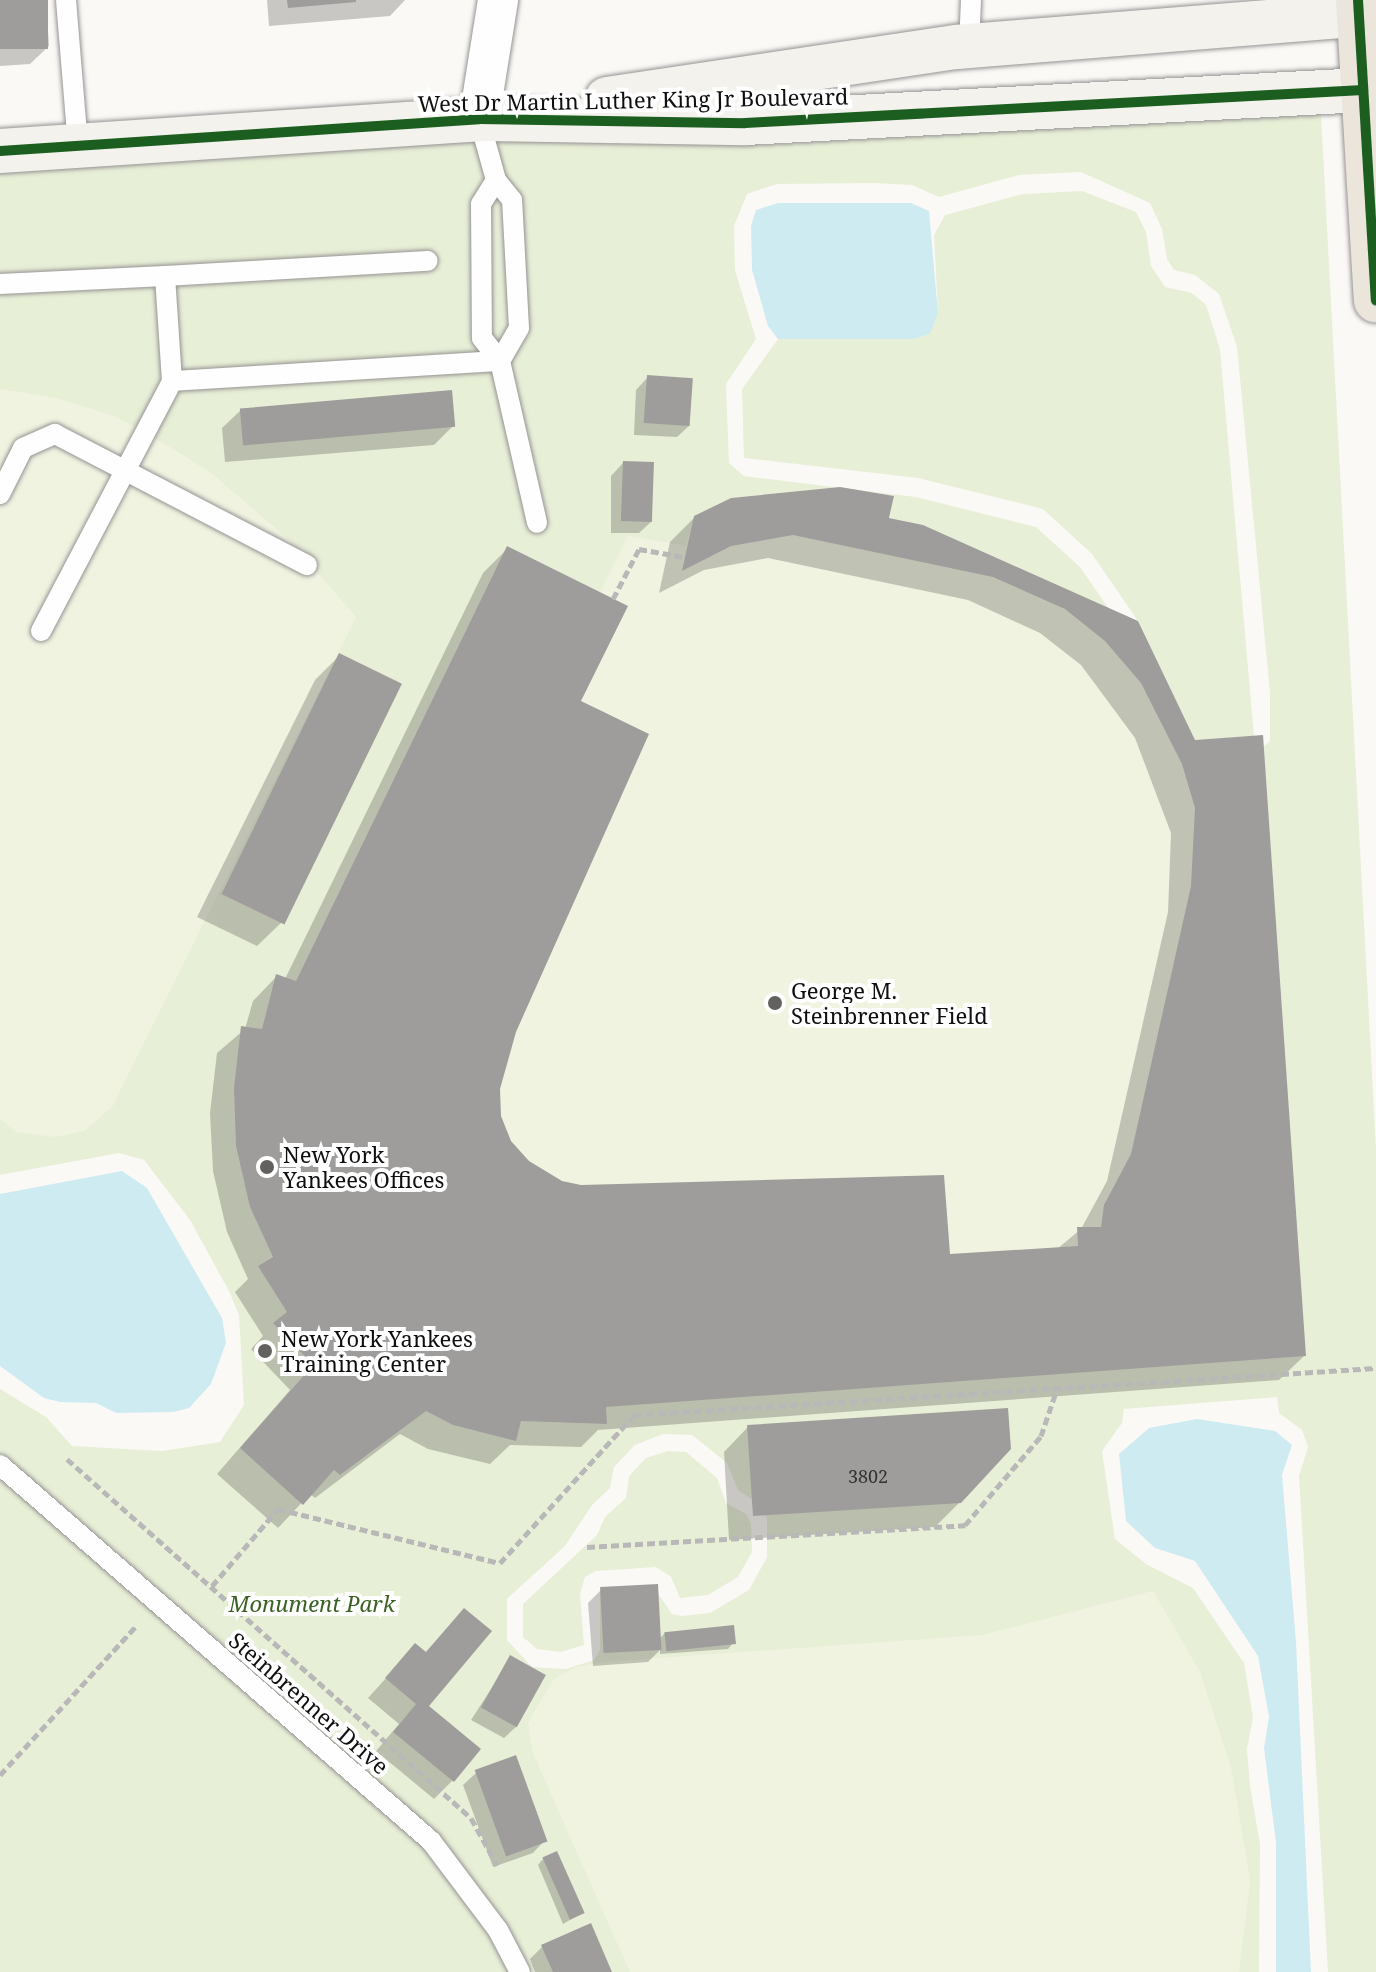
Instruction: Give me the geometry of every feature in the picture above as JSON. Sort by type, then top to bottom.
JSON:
[{"type":"main road","points":[[1365,10],[1376,300]]},
{"type":"street","points":[[479,119],[498,0]]},
{"type":"street","name":"West Dr Martin Luther King Jr Boulevard","points":[[479,119],[969,46],[1365,10]]},
{"type":"street","name":"West Dr Martin Luther King Jr Boulevard","points":[[0,151],[479,119],[745,123],[1369,90]]},
{"type":"lane","points":[[66,0],[78,145]]},
{"type":"lane","points":[[969,46],[971,0]]},
{"type":"lane","points":[[479,119],[496,180],[512,200],[519,328],[500,361]]},
{"type":"lane","points":[[496,180],[481,204],[482,338],[500,361],[537,523]]},
{"type":"lane","points":[[0,284],[428,261]]},
{"type":"lane","points":[[41,631],[172,381],[165,276]]},
{"type":"lane","points":[[482,291],[517,289]]},
{"type":"lane","points":[[172,381],[500,361]]},
{"type":"lane","points":[[0,494],[23,448],[55,434],[126,468],[307,565]]},
{"type":"lane","name":"Steinbrenner Drive","points":[[0,1465],[431,1841],[498,1930],[520,1972]]},
{"type":"path","points":[[613,599],[639,549],[684,557]]},
{"type":"path","points":[[212,1586],[278,1509],[500,1563],[634,1415],[1376,1368]]},
{"type":"path","points":[[587,1547],[965,1525],[1041,1436],[1057,1389]]},
{"type":"path","points":[[67,1459],[471,1818],[497,1865]]},
{"type":"path","points":[[0,1775],[137,1625]]},
{"type":"green space","name":"Monument Park","points":[[1321,114],[1376,1149],[1376,1972],[1328,1972],[1299,1476],[1308,1447],[1302,1430],[1279,1413],[1277,1397],[1124,1409],[1122,1423],[1102,1451],[1115,1539],[1146,1564],[1193,1588],[1244,1663],[1253,1717],[1247,1749],[1250,1786],[1260,1844],[1259,1972],[0,1972],[0,1389],[46,1417],[72,1446],[162,1451],[220,1442],[244,1405],[239,1315],[190,1220],[144,1160],[119,1153],[0,1175],[0,173],[478,140],[764,145]],"holes":[[[1081,172],[1150,203],[1162,229],[1167,259],[1174,270],[1195,275],[1219,294],[1237,347],[1270,693],[1270,741],[1255,755],[1183,753],[1124,631],[1080,567],[1036,527],[916,497],[744,476],[729,463],[726,384],[756,339],[735,270],[734,226],[747,194],[777,184],[874,183],[912,185],[939,197],[1019,175]],[[663,1434],[692,1435],[727,1463],[738,1490],[759,1504],[767,1519],[767,1557],[749,1590],[710,1613],[682,1616],[672,1614],[652,1585],[600,1589],[600,1650],[594,1660],[566,1669],[532,1667],[507,1640],[507,1599],[565,1546],[592,1505],[610,1488],[614,1467],[635,1445]]]},
{"type":"green space","points":[[1082,191],[1136,212],[1146,232],[1151,266],[1165,287],[1192,293],[1206,305],[1220,349],[1254,736],[1195,740],[1138,621],[1092,554],[1043,509],[918,478],[744,458],[742,389],[778,339],[913,339],[938,313],[934,235],[945,215],[1023,194]]},
{"type":"green space","points":[[0,389],[56,398],[114,416],[211,473],[288,539],[356,617],[112,1107],[84,1131],[55,1137],[16,1132],[0,1119]]},
{"type":"green space","name":"George M. Steinbrenner Field","points":[[840,487],[894,496],[890,518],[923,525],[1138,621],[1195,740],[1263,735],[1306,1356],[606,1407],[607,1424],[521,1421],[516,1441],[453,1425],[426,1411],[340,1475],[334,1470],[303,1505],[240,1448],[312,1365],[273,1323],[287,1312],[258,1266],[272,1256],[250,1207],[236,1146],[234,1088],[241,1026],[262,1029],[276,974],[296,980],[507,546],[600,592],[628,536],[686,546],[694,516],[731,498]]},
{"type":"green space","points":[[668,1451],[686,1452],[717,1478],[726,1503],[746,1514],[751,1524],[752,1552],[738,1577],[708,1595],[680,1598],[671,1577],[656,1567],[596,1571],[585,1577],[580,1594],[584,1645],[561,1652],[537,1649],[523,1637],[523,1604],[597,1535],[605,1517],[626,1498],[629,1476],[646,1458]]},
{"type":"green space","points":[[1153,1591],[1200,1672],[1231,1768],[1250,1881],[1239,1972],[630,1972],[533,1753],[528,1723],[553,1680],[574,1668],[603,1662],[983,1635]]},
{"type":"water","points":[[778,203],[911,203],[929,211],[938,313],[930,334],[913,339],[778,339],[768,326],[752,270],[751,226],[756,210]]},
{"type":"water","points":[[122,1171],[147,1188],[222,1318],[226,1343],[211,1384],[189,1408],[173,1412],[116,1413],[96,1403],[60,1402],[44,1398],[0,1366],[0,1194]]},
{"type":"water","points":[[1197,1419],[1275,1431],[1292,1445],[1282,1475],[1296,1642],[1311,1972],[1276,1972],[1276,1843],[1264,1748],[1269,1717],[1258,1656],[1195,1561],[1155,1548],[1126,1521],[1119,1454],[1149,1428]]},
{"type":"building","points":[[0,0],[48,0],[48,49],[0,49]]},
{"type":"building","points":[[287,0],[356,0],[356,2],[288,8]]},
{"type":"building","points":[[647,375],[693,378],[690,426],[644,423]]},
{"type":"building","points":[[452,390],[455,427],[243,445],[240,409]]},
{"type":"building","points":[[623,461],[654,462],[652,522],[621,521]]},
{"type":"building","points":[[840,487],[894,496],[889,518],[923,525],[1138,621],[1195,740],[1263,735],[1306,1356],[606,1407],[607,1424],[521,1421],[516,1441],[453,1425],[426,1411],[340,1475],[334,1470],[303,1505],[240,1448],[313,1365],[273,1323],[287,1312],[258,1266],[273,1257],[250,1207],[236,1146],[234,1088],[241,1026],[262,1029],[276,974],[296,981],[507,546],[628,606],[581,701],[649,734],[516,1032],[500,1089],[501,1116],[511,1141],[529,1161],[562,1181],[581,1185],[944,1175],[950,1254],[1078,1246],[1077,1227],[1101,1227],[1104,1205],[1131,1154],[1191,886],[1195,808],[1182,764],[1141,683],[1105,641],[1065,609],[993,577],[793,535],[731,546],[682,571],[694,516],[731,498]]},
{"type":"building","points":[[339,653],[402,684],[284,925],[222,894]]},
{"type":"building","points":[[1008,1408],[1011,1449],[961,1503],[753,1516],[747,1425]]},
{"type":"building","points":[[658,1584],[661,1650],[604,1653],[600,1587]]},
{"type":"building","points":[[464,1608],[492,1631],[429,1706],[481,1749],[454,1782],[393,1732],[416,1704],[385,1678],[415,1643],[426,1652]]},
{"type":"building","points":[[734,1625],[736,1644],[666,1651],[664,1632]]},
{"type":"building","points":[[510,1655],[546,1675],[517,1727],[481,1707]]},
{"type":"building","points":[[516,1755],[547,1841],[506,1857],[475,1770]]},
{"type":"building","points":[[557,1851],[585,1913],[570,1920],[542,1858]]},
{"type":"building","points":[[591,1923],[612,1972],[553,1972],[541,1945]]},
{"type":"cycle path","points":[[1358,0],[1376,300]]},
{"type":"cycle path","points":[[0,151],[479,119],[745,123],[1363,90]]},
{"type":"place","name":"George M. Steinbrenner Field","points":[[775,1003]]},
{"type":"place","name":"New York Yankees Offices","points":[[267,1167]]},
{"type":"place","name":"New York Yankees Training Center","points":[[265,1351]]}]
